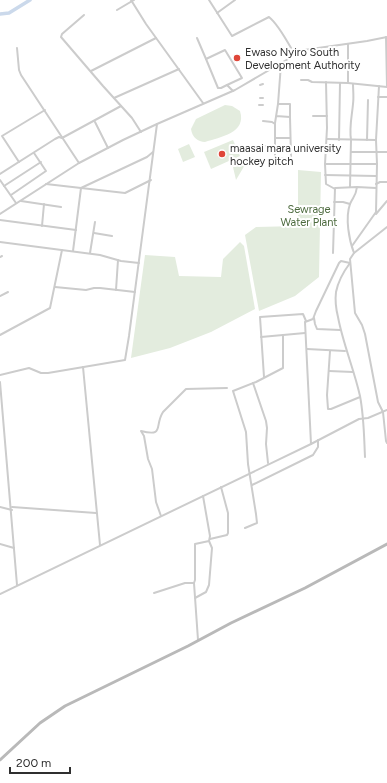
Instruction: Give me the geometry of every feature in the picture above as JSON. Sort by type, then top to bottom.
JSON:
[{"type":"street","points":[[209,0],[232,36],[269,17],[281,31],[295,55]]},
{"type":"street","points":[[216,13],[235,0]]},
{"type":"street","points":[[117,10],[132,1],[156,38],[203,103]]},
{"type":"street","points":[[84,15],[70,26],[61,36],[132,118],[140,132]]},
{"type":"street","points":[[0,214],[79,163],[157,124],[233,91],[295,55],[313,48],[387,37],[387,87],[301,80]]},
{"type":"street","points":[[91,71],[156,38]]},
{"type":"street","points":[[197,38],[218,88],[242,78],[225,50],[206,59]]},
{"type":"street","points":[[348,44],[348,83]]},
{"type":"street","points":[[17,48],[20,72],[79,163]]},
{"type":"street","points":[[278,104],[290,104],[290,159],[276,158],[275,123],[281,63]]},
{"type":"street","points":[[114,98],[179,70]]},
{"type":"street","points":[[326,82],[326,184],[335,189],[350,187],[376,188]]},
{"type":"street","points":[[339,140],[340,83]]},
{"type":"street","points":[[350,187],[352,140],[350,128],[353,105],[353,84]]},
{"type":"street","points":[[227,85],[233,91]]},
{"type":"street","points":[[375,215],[378,86]]},
{"type":"street","points":[[378,97],[387,97]]},
{"type":"street","points":[[367,140],[368,100]]},
{"type":"street","points":[[259,104],[263,105]]},
{"type":"street","points":[[0,174],[57,138],[62,138],[94,122],[121,106]]},
{"type":"street","points":[[19,162],[2,136],[45,110]]},
{"type":"street","points":[[276,116],[290,117]]},
{"type":"street","points":[[313,116],[327,116]]},
{"type":"street","points":[[263,121],[275,123]]},
{"type":"street","points":[[94,122],[108,148]]},
{"type":"street","points":[[0,375],[30,368],[41,373],[48,373],[125,360],[128,349],[151,180],[157,124]]},
{"type":"street","points":[[275,138],[290,138]]},
{"type":"street","points":[[327,139],[376,140]]},
{"type":"street","points":[[254,146],[275,146]]},
{"type":"street","points":[[10,195],[46,171],[34,152]]},
{"type":"street","points":[[81,188],[147,157],[154,152]]},
{"type":"street","points":[[351,152],[387,152]]},
{"type":"street","points":[[4,186],[41,162]]},
{"type":"street","points":[[325,164],[377,164]]},
{"type":"street","points":[[325,175],[376,176]]},
{"type":"street","points":[[0,180],[16,204]]},
{"type":"street","points":[[45,184],[125,193],[151,180]]},
{"type":"street","points":[[376,184],[380,182],[387,182]]},
{"type":"street","points":[[354,253],[349,238],[348,225],[350,204],[356,194],[357,187]]},
{"type":"street","points":[[74,251],[81,188]]},
{"type":"street","points":[[333,253],[335,189]]},
{"type":"street","points":[[20,201],[61,207]]},
{"type":"street","points":[[352,246],[387,201]]},
{"type":"street","points":[[334,202],[350,204]]},
{"type":"street","points":[[42,226],[44,204]]},
{"type":"street","points":[[0,220],[76,230]]},
{"type":"street","points":[[90,253],[96,222]]},
{"type":"street","points":[[365,457],[364,419],[360,397],[340,330],[336,309],[336,292],[354,253],[387,227]]},
{"type":"street","points":[[94,233],[112,236]]},
{"type":"street","points":[[0,242],[90,253],[109,256],[118,260],[139,263]]},
{"type":"street","points":[[0,335],[50,308],[62,250]]},
{"type":"street","points":[[116,290],[118,260]]},
{"type":"street","points":[[340,330],[317,329],[314,318],[339,263],[341,261],[350,262]]},
{"type":"street","points":[[350,262],[355,312],[362,325],[378,402],[383,412],[387,443]]},
{"type":"street","points":[[55,287],[83,290],[94,288],[135,292]]},
{"type":"street","points":[[0,296],[8,292]]},
{"type":"street","points":[[264,377],[260,317],[303,314],[306,321],[305,333],[311,444]]},
{"type":"street","points":[[306,321],[314,318]]},
{"type":"street","points":[[261,337],[305,333]]},
{"type":"street","points":[[245,528],[257,522],[246,432],[233,390],[253,383],[283,368],[283,335]]},
{"type":"street","points":[[307,349],[346,351]]},
{"type":"street","points":[[330,351],[327,395],[328,409],[360,397]]},
{"type":"street","points":[[83,367],[100,546]]},
{"type":"street","points":[[329,371],[353,372]]},
{"type":"street","points":[[0,382],[12,509],[17,585]]},
{"type":"street","points":[[253,383],[266,421],[268,464]]},
{"type":"street","points":[[161,516],[156,502],[152,469],[148,459],[144,436],[141,431],[149,434],[158,430],[160,417],[163,412],[186,389],[227,388]]},
{"type":"street","points":[[0,594],[311,444],[359,419],[372,417],[387,410]]},
{"type":"street","points":[[252,486],[313,455],[318,447],[318,440]]},
{"type":"street","points":[[198,640],[194,583],[195,544],[227,535],[228,533],[228,513],[221,487]]},
{"type":"street","points":[[195,598],[206,592],[209,585],[212,548],[209,540],[209,526],[204,496]]},
{"type":"street","points":[[0,507],[12,509],[96,513]]},
{"type":"street","points":[[0,544],[14,548]]},
{"type":"street","points":[[0,760],[38,726],[61,709],[231,623],[306,588],[387,544]]},
{"type":"street","points":[[154,593],[185,583],[194,583]]},
{"type":"green space","points":[[225,105],[232,106],[240,111],[240,124],[236,129],[225,136],[205,142],[196,138],[191,129],[196,119]]},
{"type":"green space","name":"maasai mara university hockey pitch","points":[[233,140],[240,156],[211,169],[204,152]]},
{"type":"green space","points":[[189,144],[195,157],[183,162],[178,149]]},
{"type":"green space","points":[[248,157],[249,158],[236,180],[233,167],[236,163]]},
{"type":"green space","name":"Sewrage Water Plant","points":[[298,170],[321,172],[319,277],[295,296],[259,311],[245,235],[256,227],[298,226]]},
{"type":"green space","points":[[240,242],[244,246],[255,309],[211,332],[170,348],[131,358],[145,255],[175,257],[179,276],[221,277],[223,259]]},
{"type":"waterway","points":[[0,14],[9,13],[30,0]]},
{"type":"place","name":"Ewaso Nyiro South Development Authority","points":[[237,58]]},
{"type":"place","name":"maasai mara university hockey pitch","points":[[222,154]]}]
